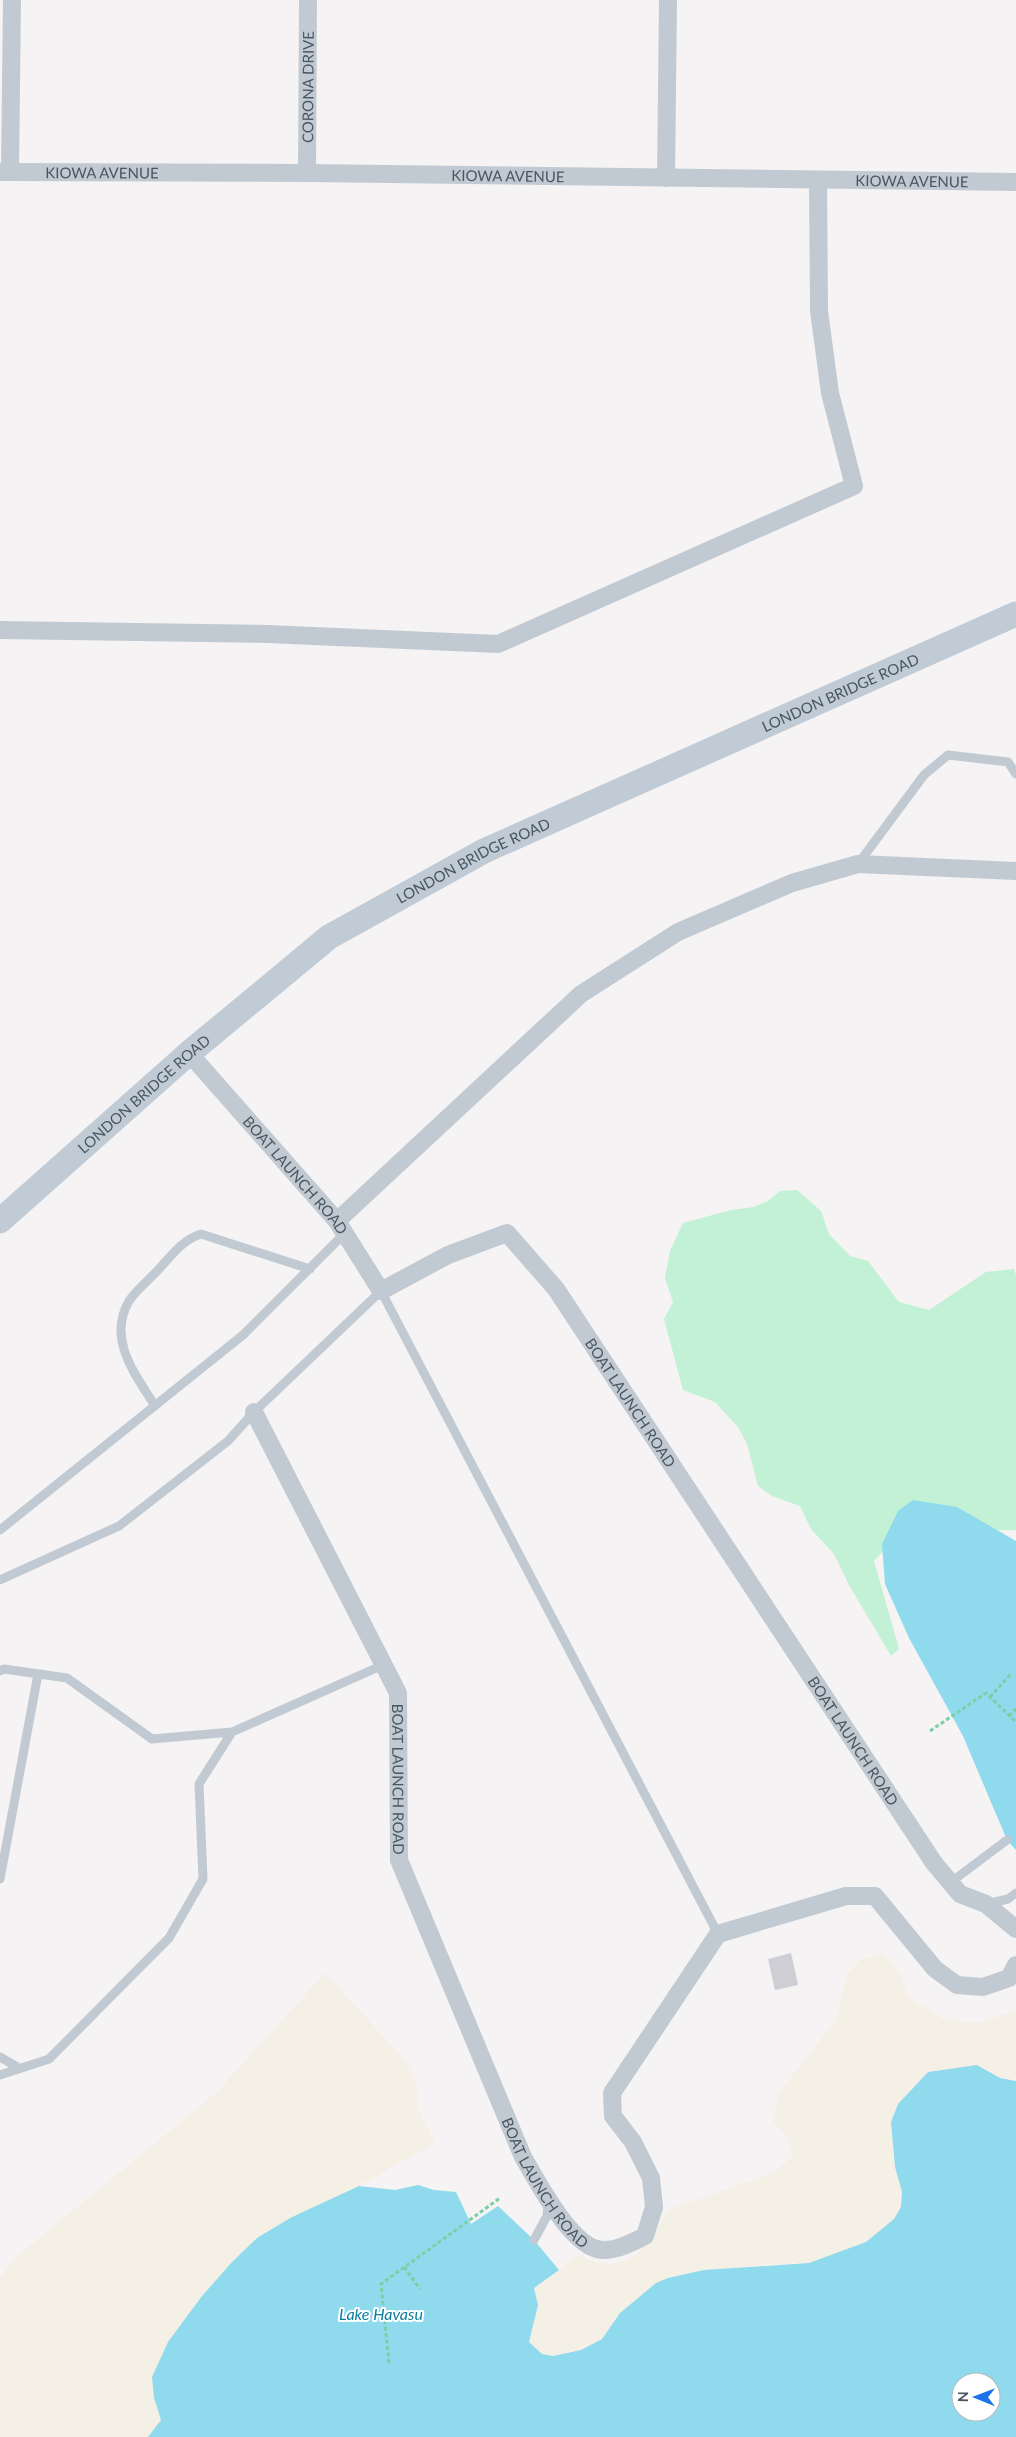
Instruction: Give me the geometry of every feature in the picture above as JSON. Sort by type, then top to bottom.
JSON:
[{"type":"street","points":[[5,172],[12,0]]},
{"type":"street","name":"CORONA DRIVE","points":[[307,173],[308,0]]},
{"type":"street","points":[[666,178],[668,0]]},
{"type":"street","name":"KIOWA AVENUE","points":[[5,172],[307,173],[818,181],[1016,182]]},
{"type":"street","points":[[0,630],[268,634],[498,644],[854,486],[830,393],[819,311],[818,181]]},
{"type":"street","name":"LONDON BRIDGE ROAD","points":[[0,1221],[189,1053],[329,937],[484,851],[1016,614]]},
{"type":"street","points":[[341,1227],[581,994],[678,932],[792,883],[858,864],[1016,871]]},
{"type":"street","name":"BOAT LAUNCH ROAD","points":[[189,1053],[341,1227],[380,1291],[448,1255],[507,1232],[556,1289],[929,1856],[960,1894],[986,1904],[1016,1929]]},
{"type":"street","name":"BOAT LAUNCH ROAD","points":[[254,1412],[398,1693],[400,1860],[523,2157],[548,2200],[579,2240],[597,2249],[623,2247],[645,2236],[654,2207],[651,2178],[633,2142],[613,2116],[612,2093],[718,1934]]},
{"type":"street","points":[[718,1934],[846,1896],[875,1896],[935,1969],[957,1985],[983,1987],[1009,1978],[1016,1965]]},
{"type":"lane","points":[[858,864],[924,775],[948,754],[1008,762],[1016,774]]},
{"type":"lane","points":[[0,1530],[243,1335],[310,1268],[341,1227]]},
{"type":"lane","points":[[155,1406],[128,1362],[123,1347],[120,1324],[130,1300],[187,1238],[201,1234],[310,1268]]},
{"type":"lane","points":[[0,1580],[119,1526],[228,1441],[254,1412],[380,1291],[718,1934]]},
{"type":"lane","points":[[0,1670],[67,1678],[152,1739],[232,1732],[383,1664]]},
{"type":"lane","points":[[0,1879],[38,1674]]},
{"type":"lane","points":[[0,2074],[50,2059],[169,1938],[203,1879],[199,1784],[232,1732]]},
{"type":"lane","points":[[951,1882],[1007,1840]]},
{"type":"lane","points":[[986,1904],[1008,1899],[1016,1893]]},
{"type":"lane","points":[[0,2057],[19,2068]]},
{"type":"lane","points":[[534,2240],[547,2216],[548,2200]]},
{"type":"path","points":[[990,1697],[1010,1676]]},
{"type":"path","points":[[930,1731],[986,1693],[1016,1722]]},
{"type":"path","points":[[1009,1716],[1016,1709]]},
{"type":"path","points":[[389,2363],[381,2284],[500,2198]]},
{"type":"path","points":[[404,2267],[420,2289]]},
{"type":"green space","points":[[797,1190],[821,1211],[829,1234],[850,1256],[868,1261],[899,1302],[929,1310],[986,1272],[1014,1269],[1016,1275],[1016,1530],[901,1531],[874,1561],[899,1649],[891,1656],[849,1585],[834,1554],[811,1529],[800,1506],[772,1496],[758,1486],[747,1444],[738,1427],[715,1402],[683,1390],[664,1319],[673,1302],[665,1278],[670,1251],[683,1223],[731,1210],[753,1207],[768,1201],[780,1191]]},
{"type":"sand","points":[[882,1954],[899,1972],[909,1998],[943,2019],[980,2023],[1016,2010],[1016,2081],[1000,2078],[977,2065],[928,2072],[907,2093],[898,2104],[891,2122],[895,2167],[902,2192],[901,2207],[894,2219],[866,2242],[809,2263],[772,2264],[685,2273],[620,2313],[602,2339],[581,2350],[553,2356],[542,2354],[529,2342],[538,2305],[534,2288],[578,2256],[604,2264],[619,2262],[629,2258],[638,2253],[652,2238],[668,2210],[775,2172],[793,2156],[788,2137],[773,2122],[779,2093],[835,2021],[847,1974],[861,1959]]},
{"type":"sand","points":[[325,1973],[404,2059],[417,2084],[417,2106],[435,2143],[359,2186],[290,2218],[257,2238],[202,2296],[189,2315],[154,2398],[161,2420],[148,2437],[0,2437],[0,2278],[15,2258],[216,2093]]},
{"type":"water","points":[[913,1500],[957,1507],[1016,1541],[1016,1850],[1007,1840],[963,1736],[909,1638],[885,1584],[882,1544],[898,1511]]},
{"type":"water","name":"Lake Havasu","points":[[977,2065],[1000,2078],[1016,2081],[1016,2437],[148,2437],[161,2420],[154,2398],[152,2377],[168,2342],[202,2296],[232,2262],[257,2238],[290,2218],[359,2186],[395,2190],[418,2185],[434,2190],[456,2192],[471,2224],[498,2206],[534,2240],[559,2270],[534,2288],[538,2305],[529,2342],[542,2354],[553,2356],[581,2350],[602,2339],[620,2313],[656,2283],[668,2278],[704,2270],[809,2263],[866,2242],[894,2219],[901,2207],[902,2192],[895,2167],[891,2122],[898,2104],[928,2072]]},
{"type":"building","points":[[791,1953],[798,1985],[775,1990],[768,1959]]}]
